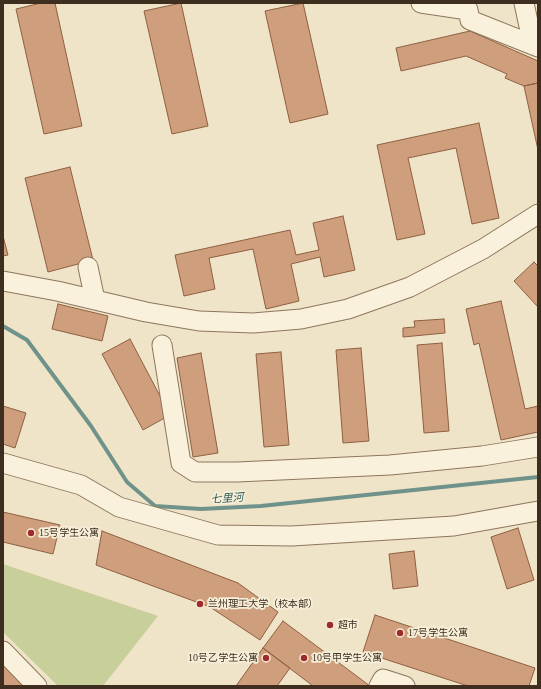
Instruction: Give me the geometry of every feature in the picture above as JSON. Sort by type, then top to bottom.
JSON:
[{"type":"street","points":[[421,3],[468,6],[470,20],[536,46]]},
{"type":"street","points":[[525,3],[536,46]]},
{"type":"street","points":[[525,3],[538,9]]},
{"type":"street","points":[[3,281],[172,318],[226,323],[277,321],[348,309],[410,287],[483,249],[538,214]]},
{"type":"street","points":[[88,267],[95,300]]},
{"type":"street","points":[[162,345],[181,462],[195,472],[237,472],[390,465],[482,456],[538,447]]},
{"type":"street","points":[[3,463],[81,485],[119,507],[218,535],[292,536],[454,526],[538,511]]},
{"type":"street","points":[[3,650],[37,686]]},
{"type":"street","points":[[379,686],[384,679],[406,686]]},
{"type":"green space","points":[[3,564],[158,616],[103,686],[58,686],[3,632]]},
{"type":"building","points":[[41,3],[55,3],[82,126],[44,134],[16,9]]},
{"type":"building","points":[[181,3],[208,126],[172,134],[144,11]]},
{"type":"building","points":[[303,3],[328,114],[290,123],[265,11]]},
{"type":"building","points":[[470,31],[538,61],[538,83],[524,86],[505,78],[507,74],[466,56],[401,71],[396,48]]},
{"type":"building","points":[[538,83],[538,150],[524,86]]},
{"type":"building","points":[[479,123],[499,218],[472,224],[456,148],[408,158],[425,234],[397,240],[377,145]]},
{"type":"building","points":[[70,167],[93,260],[48,272],[25,178]]},
{"type":"building","points":[[343,216],[355,270],[324,277],[320,257],[291,264],[299,301],[266,309],[253,249],[209,258],[215,289],[184,296],[175,255],[290,230],[296,255],[319,250],[313,223]]},
{"type":"building","points":[[3,236],[8,255],[3,256]]},
{"type":"building","points":[[534,262],[538,266],[538,307],[514,281]]},
{"type":"building","points":[[501,301],[525,409],[538,406],[538,432],[501,440],[479,343],[474,345],[466,309]]},
{"type":"building","points":[[58,304],[108,316],[102,341],[52,329]]},
{"type":"building","points":[[444,319],[445,333],[403,337],[403,328],[415,327],[414,321]]},
{"type":"building","points":[[130,339],[170,415],[143,430],[102,354]]},
{"type":"building","points":[[442,343],[449,431],[424,433],[417,345]]},
{"type":"building","points":[[361,348],[369,441],[343,443],[336,350]]},
{"type":"building","points":[[281,352],[289,445],[264,447],[256,354]]},
{"type":"building","points":[[201,353],[218,453],[193,457],[177,358]]},
{"type":"building","points":[[3,406],[26,413],[15,448],[3,444]]},
{"type":"building","name":"15号学生公寓","points":[[3,512],[60,525],[53,554],[3,542]]},
{"type":"building","points":[[518,528],[534,580],[507,589],[491,537]]},
{"type":"building","points":[[102,531],[238,583],[278,612],[260,640],[210,607],[96,565]]},
{"type":"building","points":[[414,551],[418,586],[393,589],[389,554]]},
{"type":"building","name":"17号学生公寓","points":[[375,615],[535,668],[529,686],[468,686],[363,652]]},
{"type":"building","name":"10号甲学生公寓","points":[[283,621],[370,686],[313,686],[263,648]]},
{"type":"building","name":"10号乙学生公寓","points":[[263,648],[290,668],[277,686],[236,686]]},
{"type":"building","points":[[3,664],[23,686],[3,686]]},
{"type":"waterway","name":"七里河","points":[[3,326],[27,340],[91,426],[127,482],[155,506],[201,509],[261,506],[538,477]]},
{"type":"place","name":"15号学生公寓","points":[[31,533]]},
{"type":"place","name":"兰州理工大学（校本部）","points":[[200,604]]},
{"type":"place","name":"超市","points":[[330,625]]},
{"type":"place","name":"17号学生公寓","points":[[400,633]]},
{"type":"place","name":"10号乙学生公寓","points":[[266,658]]},
{"type":"place","name":"10号甲学生公寓","points":[[304,658]]}]
